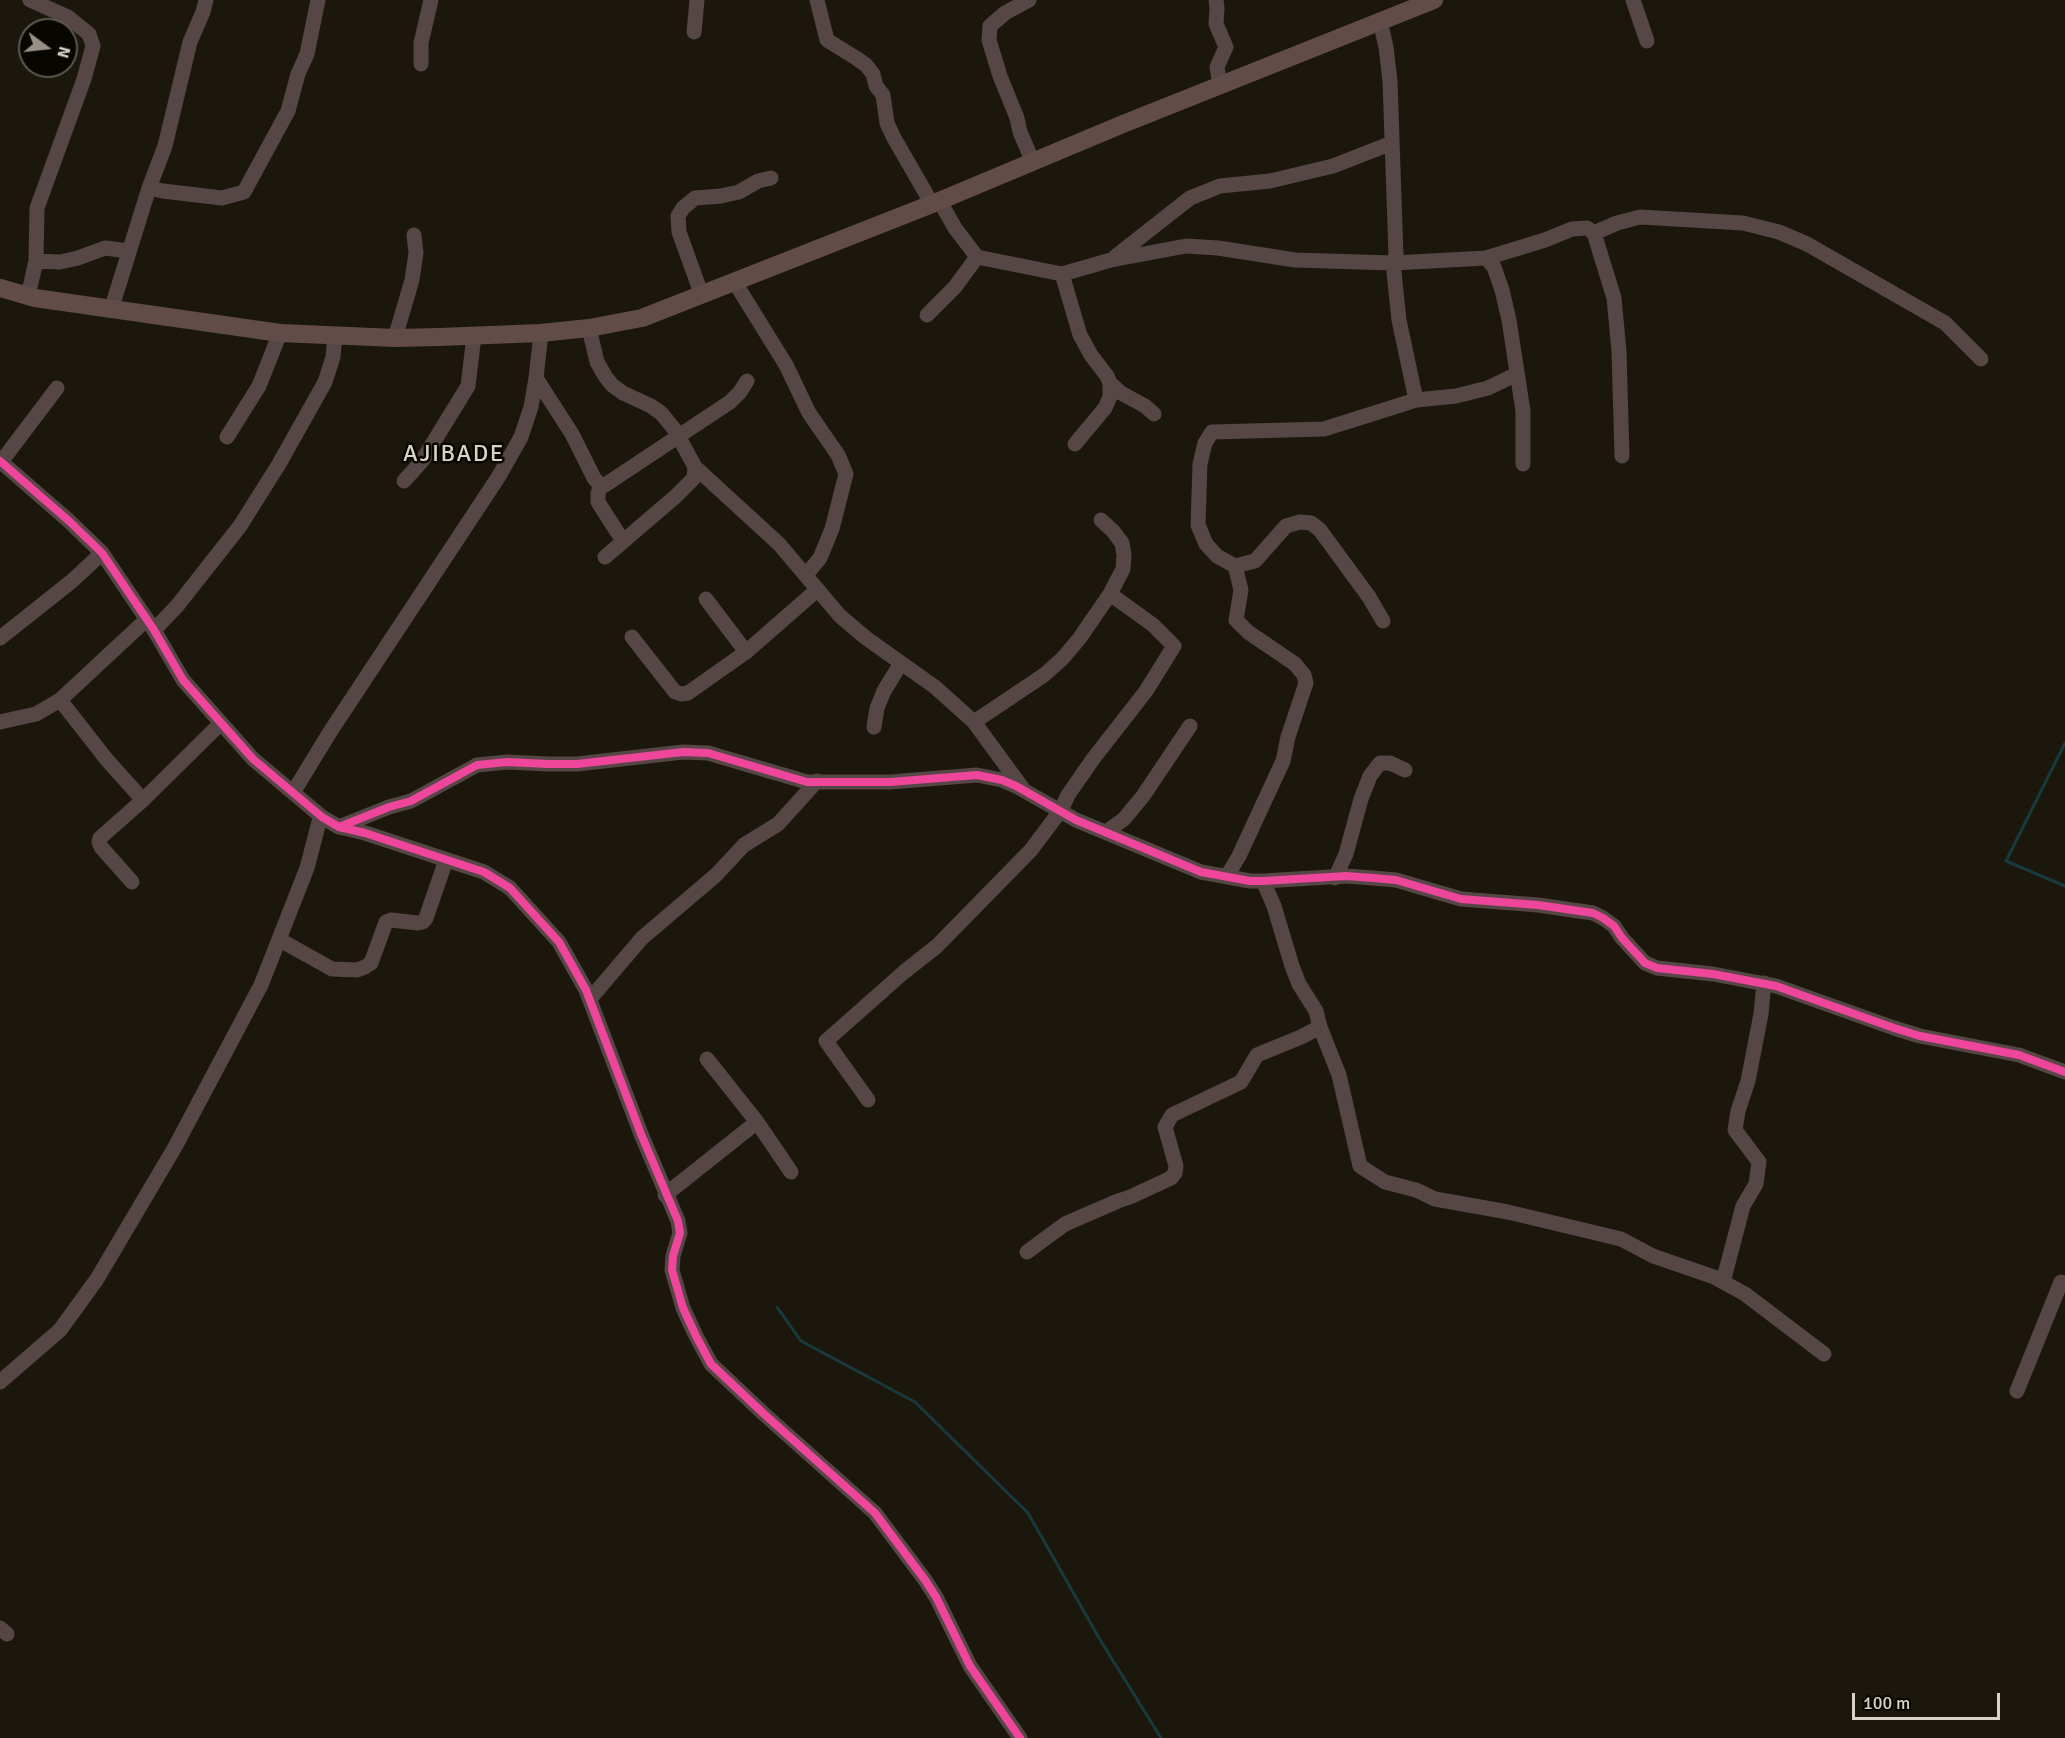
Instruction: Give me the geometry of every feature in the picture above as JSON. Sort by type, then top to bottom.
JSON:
[{"type":"main road","points":[[0,288],[28,297],[280,333],[395,338],[474,336],[589,328],[642,318],[936,202],[1434,0]]},
{"type":"street","points":[[28,297],[36,261],[37,208],[84,79],[93,46],[88,34],[55,5],[30,0]]},
{"type":"street","points":[[111,310],[149,188],[165,146],[190,42],[206,0]]},
{"type":"street","points":[[149,188],[222,198],[244,192],[288,111],[298,74],[307,54],[318,0]]},
{"type":"street","points":[[422,64],[421,43],[431,0]]},
{"type":"street","points":[[694,32],[697,0]]},
{"type":"street","points":[[817,0],[827,40],[856,58],[873,74],[876,86],[883,95],[887,123],[894,138],[936,202],[977,256],[1062,274],[1111,260],[1186,246],[1218,248],[1295,260],[1393,263],[1486,258],[1572,229],[1587,228],[1594,233],[1614,298],[1619,351],[1622,456]]},
{"type":"street","points":[[1029,0],[1005,13],[990,26],[989,40],[1020,132],[1033,162]]},
{"type":"street","points":[[1216,0],[1216,24],[1226,47],[1217,67],[1220,85]]},
{"type":"street","points":[[1633,0],[1647,41]]},
{"type":"street","points":[[1380,21],[1390,81],[1395,255],[1393,263],[1399,320],[1416,400]]},
{"type":"street","points":[[1111,260],[1190,198],[1220,186],[1270,181],[1333,166],[1392,143]]},
{"type":"street","points":[[701,293],[679,232],[678,216],[683,208],[695,198],[739,192],[758,181],[771,178]]},
{"type":"street","points":[[1594,233],[1617,223],[1640,217],[1743,223],[1779,232],[1808,244],[1945,323],[1981,359]]},
{"type":"street","points":[[395,338],[412,280],[416,252],[414,235]]},
{"type":"street","points":[[36,261],[60,262],[105,248],[129,251]]},
{"type":"street","points":[[927,315],[955,287],[977,256]]},
{"type":"street","points":[[1486,258],[1494,267],[1502,290],[1523,411],[1523,464]]},
{"type":"street","points":[[1062,274],[1080,335],[1110,384],[1110,397],[1105,408],[1075,444]]},
{"type":"street","points":[[734,281],[786,365],[809,412],[838,455],[846,474],[832,529],[820,558],[806,575]]},
{"type":"street","points":[[589,328],[597,362],[612,385],[661,413],[679,436],[695,467],[779,544],[840,616],[866,638],[935,687],[974,722],[1025,791]]},
{"type":"street","points":[[227,437],[260,386],[280,333]]},
{"type":"street","points":[[294,791],[521,437],[531,407],[541,333]]},
{"type":"street","points":[[0,722],[36,714],[60,700],[150,625],[177,606],[240,526],[279,464],[325,382],[333,357],[335,335]]},
{"type":"street","points":[[404,481],[422,461],[468,386],[474,336]]},
{"type":"street","points":[[1383,621],[1369,597],[1320,530],[1311,523],[1300,522],[1286,526],[1255,561],[1235,566],[1217,556],[1206,544],[1198,525],[1200,464],[1205,443],[1212,432],[1324,429],[1416,400],[1456,396],[1488,388],[1517,374]]},
{"type":"street","points":[[536,378],[572,434],[594,478],[601,486]]},
{"type":"street","points":[[623,541],[598,502],[601,486],[730,402],[747,381]]},
{"type":"street","points":[[1110,384],[1154,414]]},
{"type":"street","points":[[57,388],[1,461],[102,553],[183,680],[253,759],[294,791],[322,817],[339,827],[365,833],[484,872],[510,888],[559,942],[590,999],[678,1221],[680,1233],[673,1256],[672,1270],[684,1308],[711,1364],[875,1513],[936,1597],[970,1666],[1020,1738]]},
{"type":"street","points":[[605,557],[694,478],[695,467]]},
{"type":"street","points":[[974,722],[1044,675],[1062,659],[1110,594],[1123,569],[1124,555],[1122,543],[1101,520]]},
{"type":"street","points":[[0,638],[72,581],[102,553]]},
{"type":"street","points":[[1227,876],[1283,761],[1288,737],[1306,684],[1304,675],[1295,664],[1248,632],[1236,620],[1241,590],[1235,566]]},
{"type":"street","points":[[632,637],[675,692],[688,693],[746,652],[817,590]]},
{"type":"street","points":[[868,1101],[826,1041],[937,946],[1031,850],[1061,810],[1068,795],[1146,691],[1174,646],[1153,625],[1110,594]]},
{"type":"street","points":[[706,599],[746,652]]},
{"type":"street","points":[[874,728],[884,691],[901,663]]},
{"type":"street","points":[[60,700],[143,800]]},
{"type":"street","points":[[132,882],[101,847],[100,838],[143,800],[221,723]]},
{"type":"street","points":[[1106,832],[1124,819],[1143,796],[1190,726]]},
{"type":"street","points":[[339,827],[389,807],[411,801],[477,765],[507,762],[548,765],[577,764],[660,753],[697,752],[742,762],[807,782],[890,782],[977,775],[1002,780],[1076,820],[1201,872],[1263,881],[1364,877],[1396,880],[1461,899],[1593,913],[1614,926],[1645,963],[1657,968],[1713,974],[1764,983],[1920,1036],[2019,1054],[2065,1072]]},
{"type":"street","points":[[1335,878],[1347,854],[1361,800],[1370,776],[1380,763],[1390,763],[1405,770]]},
{"type":"street","points":[[590,999],[642,938],[716,875],[744,845],[778,824],[817,781]]},
{"type":"street","points":[[0,1382],[60,1330],[97,1279],[175,1147],[261,985],[307,868],[322,817]]},
{"type":"street","points":[[280,940],[332,969],[357,970],[365,967],[371,963],[386,922],[391,920],[423,922],[446,860]]},
{"type":"street","points":[[1263,881],[1274,906],[1299,984],[1317,1011],[1320,1027],[1339,1075],[1360,1166],[1384,1182],[1416,1190],[1435,1199],[1541,1219],[1621,1239],[1653,1256],[1723,1282],[1744,1294],[1824,1354]]},
{"type":"street","points":[[1723,1282],[1743,1206],[1756,1184],[1759,1162],[1735,1130],[1738,1111],[1748,1081],[1761,1014],[1764,983]]},
{"type":"street","points":[[1027,1251],[1065,1224],[1171,1178],[1176,1166],[1165,1127],[1172,1115],[1241,1082],[1257,1055],[1320,1027]]},
{"type":"street","points":[[707,1059],[758,1122],[791,1172]]},
{"type":"street","points":[[666,1195],[758,1122]]},
{"type":"street","points":[[2017,1391],[2064,1283]]},
{"type":"waterway","points":[[2065,743],[2006,861],[2065,886]]},
{"type":"waterway","points":[[777,1307],[801,1341],[915,1402],[1028,1513],[1099,1638],[1161,1738]]},
{"type":"cycle path","points":[[0,461],[102,553],[154,630],[183,680],[253,759],[322,817],[339,827],[365,833],[484,872],[510,888],[559,942],[586,990],[641,1134],[678,1221],[680,1233],[673,1256],[672,1270],[683,1308],[711,1364],[875,1513],[936,1597],[970,1666],[1020,1738]]},
{"type":"cycle path","points":[[339,827],[389,807],[411,801],[477,765],[507,762],[577,764],[683,752],[708,753],[807,782],[890,782],[977,775],[1002,780],[1016,786],[1076,820],[1201,872],[1250,881],[1346,876],[1396,880],[1461,899],[1538,905],[1593,913],[1614,926],[1645,963],[1657,968],[1713,974],[1776,986],[1920,1036],[2019,1055],[2065,1072]]},
{"type":"district","name":"AJIBADE","points":[[454,455]]}]
